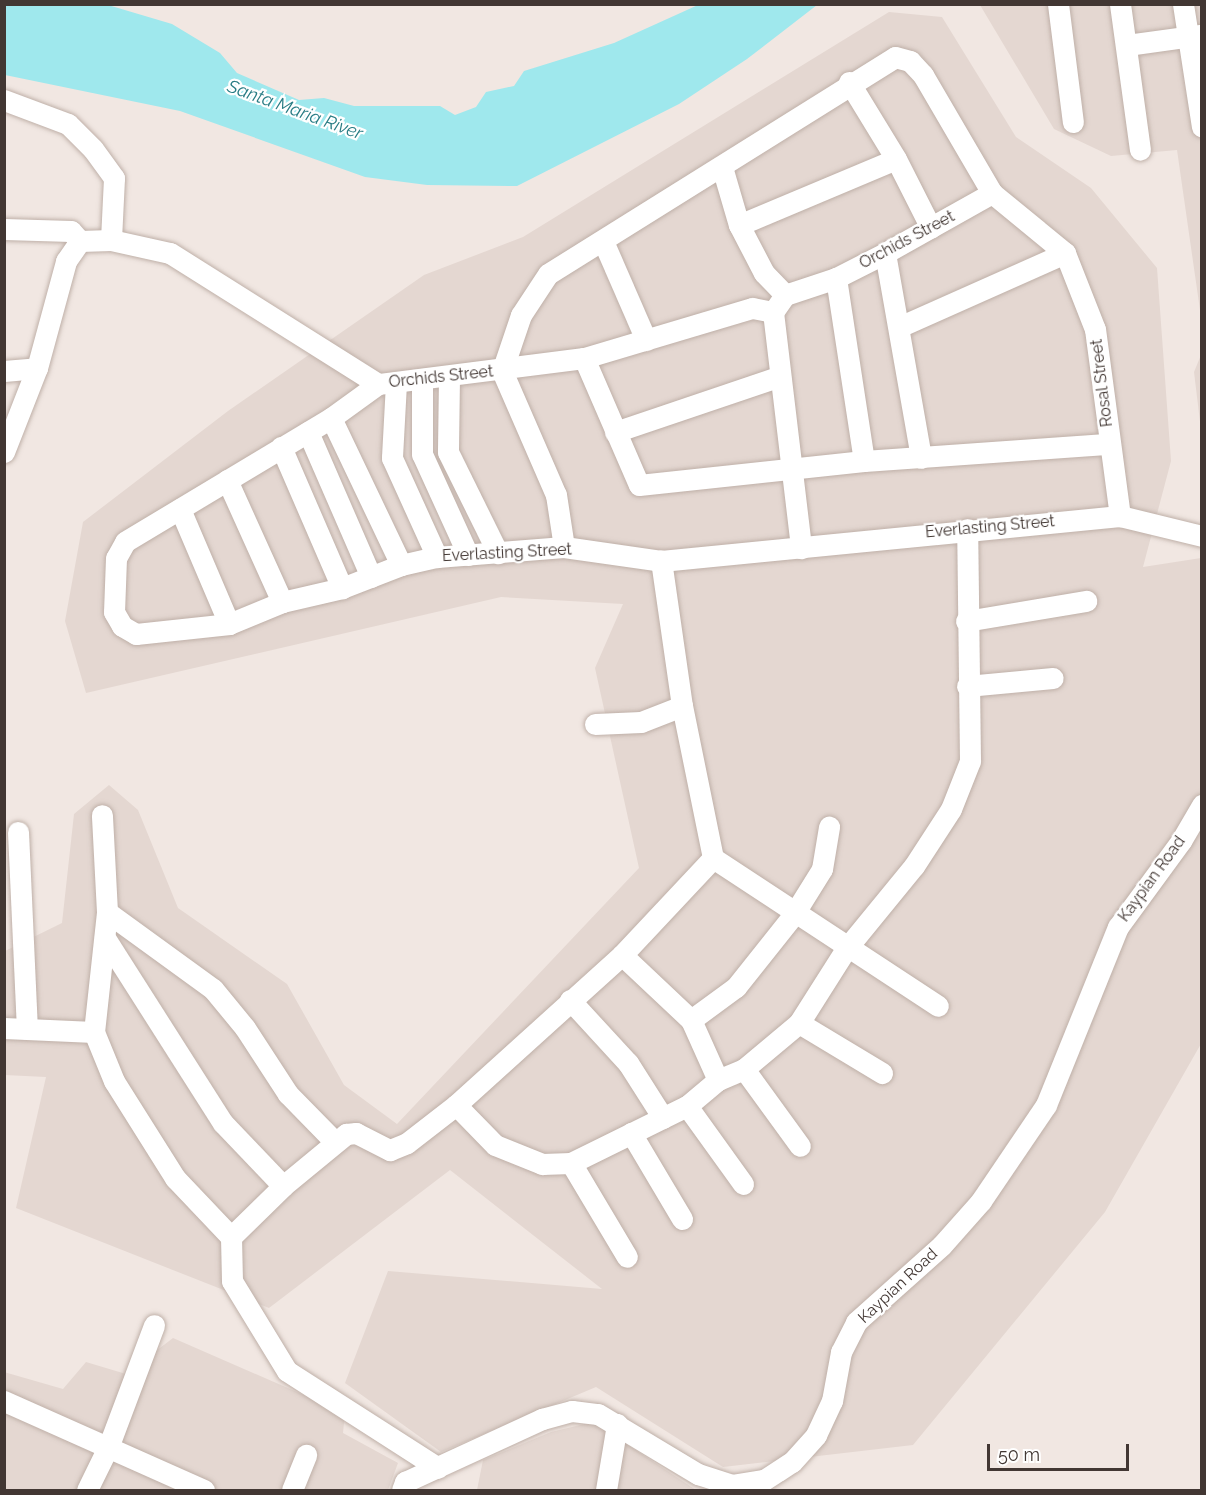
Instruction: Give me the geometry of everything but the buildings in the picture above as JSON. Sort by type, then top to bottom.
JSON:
[{"type":"street","points":[[1058,4],[1072,122]]},
{"type":"street","points":[[1120,4],[1140,150]]},
{"type":"street","points":[[1183,4],[1195,36],[1202,127]]},
{"type":"street","points":[[1127,45],[1195,36]]},
{"type":"street","name":"Rosal Street","points":[[849,82],[895,57],[910,61],[923,75],[992,193],[1065,253],[1095,329],[1120,516]]},
{"type":"street","points":[[564,547],[556,495],[502,370],[521,315],[548,274],[722,167],[849,82],[896,159],[931,228]]},
{"type":"street","points":[[4,100],[68,124],[93,148],[114,178],[111,240]]},
{"type":"street","points":[[740,225],[896,159]]},
{"type":"street","points":[[722,167],[740,225],[779,304],[780,376],[801,548]]},
{"type":"street","name":"Orchids Street","points":[[122,626],[114,612],[116,558],[125,542],[387,384],[584,358],[752,308],[779,304],[885,253],[992,193]]},
{"type":"street","points":[[4,229],[71,231],[80,241],[111,240],[170,253],[387,384],[392,458],[437,557]]},
{"type":"street","points":[[4,452],[37,368],[66,261],[80,241]]},
{"type":"street","points":[[603,242],[646,340]]},
{"type":"street","points":[[885,253],[921,458]]},
{"type":"street","points":[[899,327],[1065,253]]},
{"type":"street","points":[[836,278],[864,461]]},
{"type":"street","points":[[584,358],[639,485],[864,461],[1109,444]]},
{"type":"street","points":[[4,370],[37,368]]},
{"type":"street","points":[[615,432],[780,376]]},
{"type":"street","points":[[449,377],[448,452],[498,553]]},
{"type":"street","points":[[422,380],[422,454],[468,555]]},
{"type":"street","points":[[331,418],[401,565]]},
{"type":"street","points":[[308,432],[371,577]]},
{"type":"street","points":[[281,447],[342,588]]},
{"type":"street","points":[[227,480],[282,602]]},
{"type":"street","points":[[180,509],[229,624]]},
{"type":"street","name":"Everlasting Street","points":[[122,626],[136,634],[229,624],[282,602],[342,588],[401,565],[437,557],[564,547],[661,561],[967,529],[1120,516],[1202,536]]},
{"type":"street","points":[[456,1105],[495,1145],[542,1164],[571,1164],[687,1106],[718,1080],[744,1069],[799,1023],[846,949],[914,866],[951,809],[970,761],[966,621],[967,529]]},
{"type":"street","points":[[661,561],[682,706],[713,858],[846,949],[938,1006]]},
{"type":"street","points":[[966,621],[1086,601]]},
{"type":"street","points":[[967,686],[1053,678]]},
{"type":"street","points":[[595,724],[641,722],[682,706]]},
{"type":"street","name":"Kaypian Road","points":[[402,1491],[405,1482],[542,1419],[562,1414],[598,1414],[698,1474],[732,1485],[764,1479],[792,1462],[816,1435],[832,1401],[841,1352],[856,1322],[957,1227],[1014,1156],[1046,1105],[1118,927],[1181,841],[1202,805]]},
{"type":"street","points":[[102,815],[107,912],[94,1032],[114,1081],[175,1178],[231,1237],[232,1281],[287,1371],[438,1467]]},
{"type":"street","points":[[691,1020],[736,987],[794,914],[822,869],[829,827]]},
{"type":"street","points":[[18,832],[27,1029]]},
{"type":"street","points":[[231,1237],[283,1186],[335,1142],[356,1133],[390,1150],[400,1148],[456,1105],[622,955],[713,858]]},
{"type":"street","points":[[107,912],[213,989],[245,1028],[288,1094],[335,1142]]},
{"type":"street","points":[[105,938],[222,1123],[283,1186]]},
{"type":"street","points":[[622,955],[691,1020],[718,1080]]},
{"type":"street","points":[[570,1000],[628,1064],[663,1119]]},
{"type":"street","points":[[799,1023],[882,1073]]},
{"type":"street","points":[[4,1028],[94,1032]]},
{"type":"street","points":[[744,1069],[800,1146]]},
{"type":"street","points":[[687,1106],[743,1184]]},
{"type":"street","points":[[631,1133],[682,1219]]},
{"type":"street","points":[[571,1164],[627,1257]]},
{"type":"street","points":[[87,1491],[109,1445],[153,1325]]},
{"type":"street","points":[[4,1401],[109,1445],[204,1491]]},
{"type":"street","points":[[606,1491],[617,1424]]},
{"type":"street","points":[[292,1491],[306,1455]]},
{"type":"shaded area","points":[[980,5],[1201,5],[1201,317],[1177,150],[1111,156],[1054,129]]},
{"type":"shaded area","points":[[889,12],[942,17],[1016,137],[1091,188],[1157,268],[1171,461],[1143,567],[1201,558],[1202,1042],[1105,1212],[913,1445],[723,1467],[596,1387],[441,1452],[345,1383],[388,1271],[602,1289],[450,1170],[269,1308],[16,1208],[46,1077],[5,1075],[5,951],[62,923],[74,814],[109,785],[138,810],[178,908],[287,984],[344,1085],[397,1124],[639,868],[595,668],[623,604],[501,597],[86,693],[65,621],[83,522],[228,411],[424,275],[523,237]]},
{"type":"shaded area","points":[[1201,355],[1201,430],[1194,372]]},
{"type":"shaded area","points":[[173,1338],[345,1413],[343,1433],[398,1463],[388,1490],[5,1490],[4,1372],[63,1389],[86,1362],[126,1374]]},
{"type":"shaded area","points":[[593,1422],[696,1490],[477,1490],[483,1460],[551,1432]]},
{"type":"water","name":"Santa Maria River","points":[[5,4],[108,5],[172,24],[220,53],[237,73],[299,100],[324,98],[354,106],[440,106],[455,115],[476,107],[486,92],[514,86],[524,71],[614,43],[698,5],[817,5],[747,59],[679,104],[517,186],[427,185],[365,177],[180,111],[5,75]]}]
